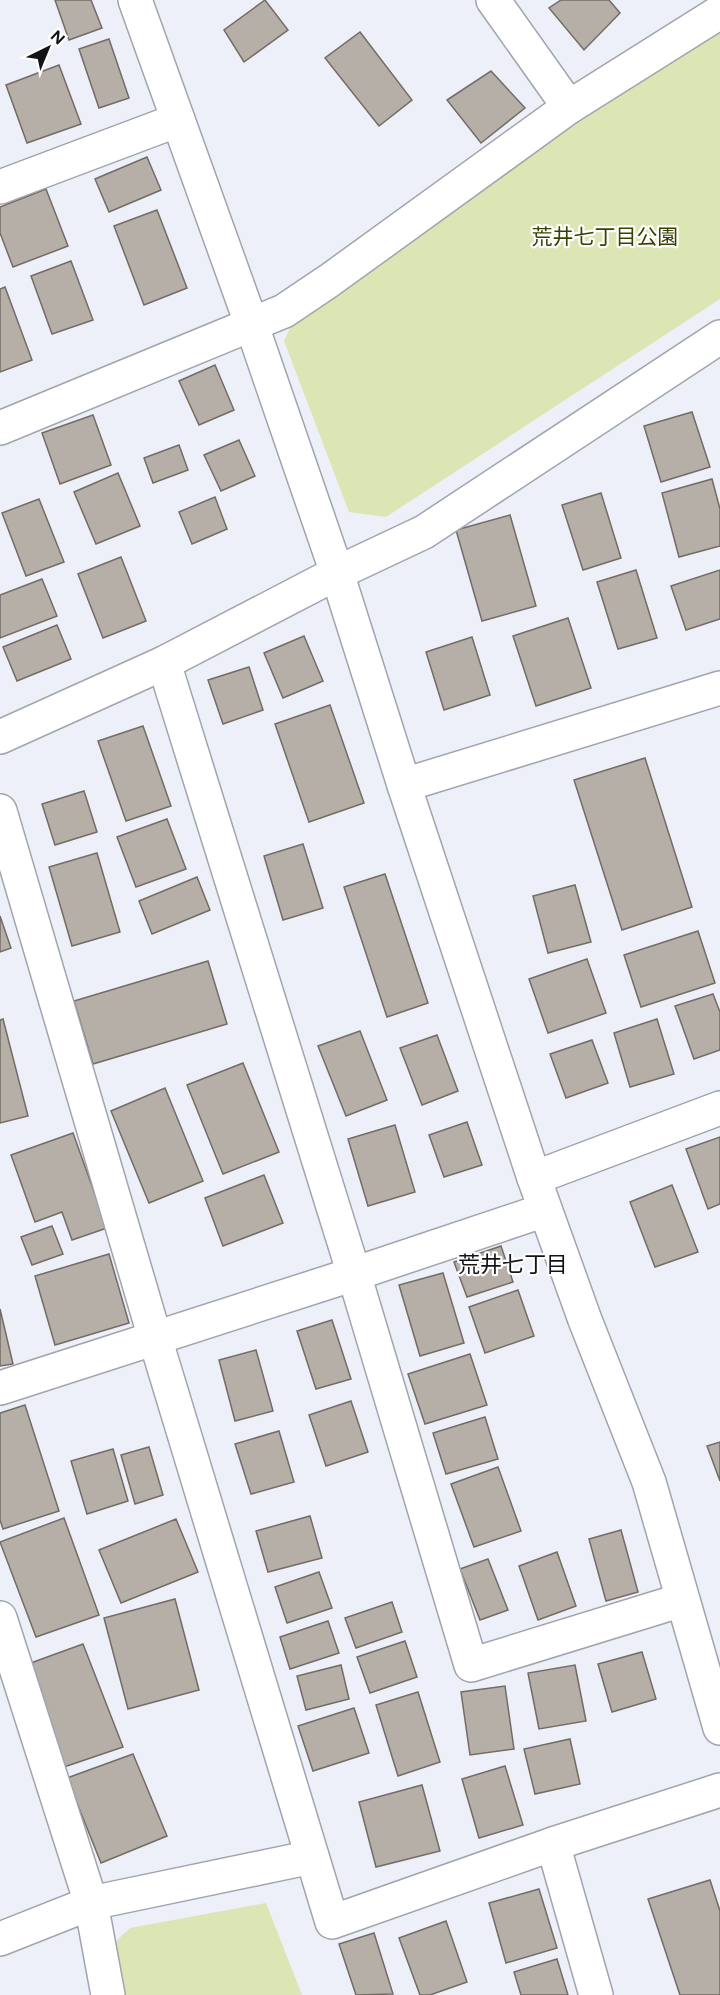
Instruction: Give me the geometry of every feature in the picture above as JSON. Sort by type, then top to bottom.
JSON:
[{"type":"street","points":[[135,0],[251,323],[337,573],[404,785],[534,1178],[585,1320],[649,1482],[720,1728]]},
{"type":"street","points":[[493,0],[569,107]]},
{"type":"street","points":[[0,428],[284,311],[569,107],[720,12]]},
{"type":"street","points":[[0,187],[178,120]]},
{"type":"street","points":[[0,737],[164,663],[337,573],[424,532],[720,337]]},
{"type":"street","points":[[164,663],[354,1274],[471,1665],[682,1600]]},
{"type":"street","points":[[404,785],[720,688]]},
{"type":"street","points":[[0,811],[155,1338],[332,1922],[553,1844],[720,1790]]},
{"type":"street","points":[[534,1178],[720,1108]]},
{"type":"street","points":[[0,1388],[354,1274],[545,1209]]},
{"type":"street","points":[[0,1618],[91,1903],[108,1995]]},
{"type":"street","points":[[553,1844],[596,1995]]},
{"type":"street","points":[[0,1939],[91,1903],[312,1857]]},
{"type":"green space","name":"荒井七丁目公園","points":[[720,14],[720,299],[386,517],[349,512],[284,341],[294,319]]},
{"type":"green space","points":[[266,1903],[302,1995],[122,1995],[112,1945],[130,1928]]},
{"type":"building","points":[[55,0],[91,0],[102,28],[69,40]]},
{"type":"building","points":[[265,0],[288,30],[244,62],[224,30]]},
{"type":"building","points":[[561,0],[609,0],[620,13],[584,50],[549,8]]},
{"type":"building","points":[[360,32],[412,100],[379,126],[325,58]]},
{"type":"building","points":[[109,39],[129,98],[99,108],[79,49]]},
{"type":"building","points":[[59,65],[81,124],[27,143],[6,85]]},
{"type":"building","points":[[491,71],[525,108],[481,143],[447,100]]},
{"type":"building","points":[[147,157],[161,190],[109,212],[95,179]]},
{"type":"building","points":[[46,189],[68,246],[13,267],[0,233],[0,207]]},
{"type":"building","points":[[157,210],[187,288],[144,305],[114,226]]},
{"type":"building","points":[[71,261],[93,320],[52,334],[31,276]]},
{"type":"building","points":[[5,287],[32,360],[0,372],[0,289]]},
{"type":"building","points":[[215,365],[234,410],[199,425],[179,381]]},
{"type":"building","points":[[692,412],[710,467],[661,482],[644,426]]},
{"type":"building","points":[[93,415],[111,465],[60,484],[42,433]]},
{"type":"building","points":[[239,440],[255,476],[221,491],[204,455]]},
{"type":"building","points":[[179,445],[188,470],[153,483],[144,458]]},
{"type":"building","points":[[118,473],[140,526],[96,544],[74,492]]},
{"type":"building","points":[[712,479],[720,509],[720,546],[679,557],[662,493]]},
{"type":"building","points":[[601,493],[621,558],[583,570],[562,505]]},
{"type":"building","points":[[215,497],[227,529],[192,544],[179,512]]},
{"type":"building","points":[[39,499],[64,562],[26,576],[2,513]]},
{"type":"building","points":[[510,515],[536,606],[482,621],[456,530]]},
{"type":"building","points":[[121,557],[146,621],[103,638],[78,574]]},
{"type":"building","points":[[636,570],[657,638],[618,649],[597,582]]},
{"type":"building","points":[[720,570],[720,619],[686,630],[671,586]]},
{"type":"building","points":[[42,579],[57,616],[0,638],[0,595]]},
{"type":"building","points":[[568,618],[591,688],[536,706],[513,636]]},
{"type":"building","points":[[57,625],[71,659],[17,681],[3,647]]},
{"type":"building","points":[[304,636],[323,681],[283,698],[264,653]]},
{"type":"building","points":[[472,637],[490,695],[444,710],[426,652]]},
{"type":"building","points":[[249,667],[263,710],[223,724],[208,680]]},
{"type":"building","points":[[330,705],[364,803],[309,822],[275,724]]},
{"type":"building","points":[[143,726],[171,806],[126,821],[98,741]]},
{"type":"building","points":[[645,758],[692,907],[622,930],[574,780]]},
{"type":"building","points":[[84,791],[97,832],[55,845],[42,804]]},
{"type":"building","points":[[167,819],[186,869],[136,887],[117,837]]},
{"type":"building","points":[[303,844],[323,908],[283,920],[264,856]]},
{"type":"building","points":[[97,853],[120,932],[72,946],[49,867]]},
{"type":"building","points":[[385,874],[428,1003],[387,1017],[344,887]]},
{"type":"building","points":[[197,877],[210,910],[152,934],[139,901]]},
{"type":"building","points":[[575,885],[591,942],[548,953],[533,896]]},
{"type":"building","points":[[0,916],[11,948],[0,952]]},
{"type":"building","points":[[698,931],[715,983],[641,1007],[624,955]]},
{"type":"building","points":[[587,959],[606,1013],[548,1033],[529,979]]},
{"type":"building","points":[[208,961],[227,1024],[93,1064],[74,1001]]},
{"type":"building","points":[[713,994],[720,1012],[720,1050],[694,1059],[675,1006]]},
{"type":"building","points":[[3,1019],[28,1116],[0,1123],[0,1020]]},
{"type":"building","points":[[657,1019],[674,1074],[630,1087],[614,1033]]},
{"type":"building","points":[[360,1031],[387,1100],[346,1116],[318,1046]]},
{"type":"building","points":[[437,1035],[458,1091],[422,1105],[400,1048]]},
{"type":"building","points":[[592,1040],[608,1083],[566,1098],[550,1054]]},
{"type":"building","points":[[243,1063],[279,1152],[223,1174],[187,1085]]},
{"type":"building","points":[[165,1088],[203,1181],[149,1203],[111,1111]]},
{"type":"building","points":[[467,1122],[482,1165],[444,1177],[429,1135]]},
{"type":"building","points":[[395,1125],[415,1192],[368,1206],[348,1139]]},
{"type":"building","points":[[73,1133],[107,1228],[72,1240],[62,1212],[35,1222],[11,1155]]},
{"type":"building","points":[[720,1137],[720,1204],[708,1209],[686,1149]]},
{"type":"building","points":[[264,1175],[283,1223],[223,1246],[205,1198]]},
{"type":"building","points":[[672,1185],[698,1252],[655,1267],[630,1202]]},
{"type":"building","points":[[52,1226],[63,1254],[32,1265],[21,1237]]},
{"type":"building","points":[[501,1246],[513,1282],[467,1297],[454,1262]]},
{"type":"building","points":[[109,1254],[129,1323],[55,1345],[35,1276]]},
{"type":"building","points":[[443,1273],[464,1343],[420,1356],[399,1285]]},
{"type":"building","points":[[518,1290],[534,1336],[485,1353],[469,1307]]},
{"type":"building","points":[[0,1309],[13,1364],[0,1366]]},
{"type":"building","points":[[332,1320],[351,1379],[316,1389],[297,1331]]},
{"type":"building","points":[[256,1350],[273,1411],[235,1421],[219,1360]]},
{"type":"building","points":[[470,1354],[487,1405],[425,1424],[408,1374]]},
{"type":"building","points":[[351,1401],[368,1452],[326,1466],[309,1415]]},
{"type":"building","points":[[25,1405],[59,1511],[3,1529],[0,1520],[0,1413]]},
{"type":"building","points":[[485,1417],[498,1459],[446,1474],[433,1433]]},
{"type":"building","points":[[279,1431],[294,1482],[251,1494],[235,1444]]},
{"type":"building","points":[[720,1442],[720,1481],[707,1446]]},
{"type":"building","points":[[149,1447],[163,1495],[135,1504],[121,1455]]},
{"type":"building","points":[[113,1449],[128,1501],[87,1514],[71,1461]]},
{"type":"building","points":[[498,1467],[521,1531],[474,1547],[451,1484]]},
{"type":"building","points":[[310,1516],[322,1558],[268,1572],[256,1531]]},
{"type":"building","points":[[64,1518],[99,1615],[36,1637],[0,1542]]},
{"type":"building","points":[[176,1519],[198,1572],[121,1603],[99,1550]]},
{"type":"building","points":[[621,1530],[638,1592],[606,1601],[589,1539]]},
{"type":"building","points":[[557,1552],[576,1606],[538,1620],[519,1566]]},
{"type":"building","points":[[488,1559],[508,1610],[480,1620],[460,1569]]},
{"type":"building","points":[[319,1572],[332,1608],[287,1623],[275,1587]]},
{"type":"building","points":[[175,1599],[199,1690],[128,1709],[104,1618]]},
{"type":"building","points":[[392,1602],[402,1632],[356,1648],[345,1618]]},
{"type":"building","points":[[328,1621],[339,1653],[290,1669],[280,1637]]},
{"type":"building","points":[[405,1641],[417,1677],[370,1693],[357,1657]]},
{"type":"building","points":[[83,1644],[123,1747],[61,1768],[28,1664]]},
{"type":"building","points":[[642,1652],[656,1699],[612,1712],[598,1664]]},
{"type":"building","points":[[341,1665],[349,1699],[306,1710],[297,1676]]},
{"type":"building","points":[[575,1665],[586,1721],[539,1729],[528,1673]]},
{"type":"building","points":[[505,1686],[514,1749],[470,1755],[461,1692]]},
{"type":"building","points":[[418,1692],[440,1762],[398,1776],[376,1705]]},
{"type":"building","points":[[354,1708],[369,1753],[313,1771],[298,1726]]},
{"type":"building","points":[[570,1739],[580,1784],[535,1794],[524,1749]]},
{"type":"building","points":[[133,1754],[167,1836],[101,1863],[67,1778]]},
{"type":"building","points":[[505,1766],[523,1825],[479,1838],[462,1779]]},
{"type":"building","points":[[422,1785],[440,1851],[376,1867],[359,1802]]},
{"type":"building","points":[[710,1880],[720,1911],[720,1995],[680,1995],[648,1899]]},
{"type":"building","points":[[539,1889],[557,1948],[506,1963],[489,1903]]},
{"type":"building","points":[[446,1921],[467,1982],[430,1995],[420,1995],[399,1938]]},
{"type":"building","points":[[374,1933],[393,1994],[356,1995],[339,1944]]},
{"type":"building","points":[[557,1959],[568,1995],[521,1995],[514,1972]]},
{"type":"district","name":"荒井七丁目","points":[[513,1264]]}]
